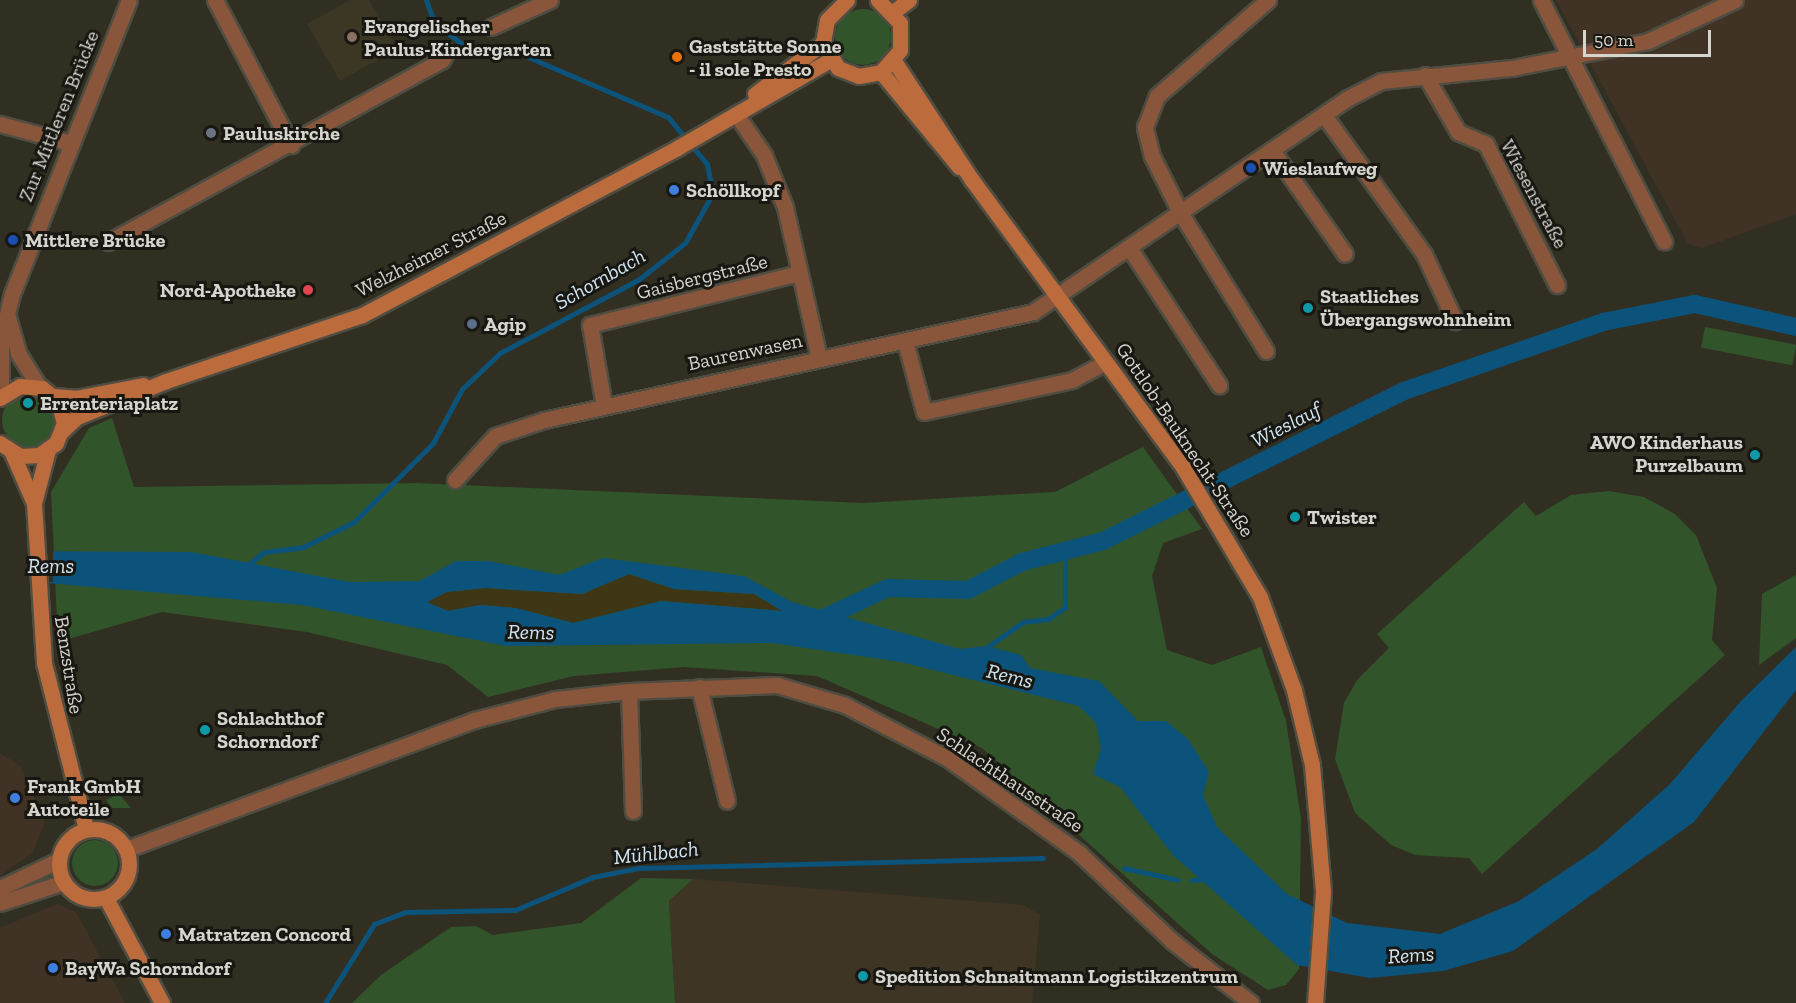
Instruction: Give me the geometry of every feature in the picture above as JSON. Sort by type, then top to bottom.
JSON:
[{"type":"main road","points":[[847,0],[829,5],[823,43],[831,60],[848,74],[881,72],[894,61],[902,36],[894,12],[878,0]]},
{"type":"main road","points":[[894,12],[909,0]]},
{"type":"main road","name":"Welzheimer Straße","points":[[702,134],[823,43]]},
{"type":"main road","name":"Welzheimer Straße","points":[[48,450],[63,430],[77,417],[166,381],[362,315],[677,148],[831,60]]},
{"type":"main road","name":"Gottlob-Bauknecht-Straße","points":[[894,61],[972,180],[1060,295],[1184,470],[1222,526],[1260,597],[1294,690],[1312,765],[1323,892],[1315,1002]]},
{"type":"main road","name":"Gottlob-Bauknecht-Straße","points":[[881,72],[934,144],[972,180]]},
{"type":"main road","name":"Welzheimer Straße","points":[[54,396],[75,398],[166,381]]},
{"type":"main road","points":[[0,398],[20,386],[39,387],[54,396],[63,412],[63,430]]},
{"type":"main road","points":[[6,448],[29,457],[48,450]]},
{"type":"main road","name":"Benzstraße","points":[[6,448],[34,503]]},
{"type":"main road","name":"Benzstraße","points":[[48,450],[34,503],[38,611],[61,745],[86,829]]},
{"type":"main road","points":[[86,829],[111,833],[126,849],[127,877],[106,898],[80,897],[64,882],[59,860],[65,843],[86,829]]},
{"type":"main road","points":[[106,898],[162,1003]]},
{"type":"street","name":"Zur Mittleren Brücke","points":[[0,398],[2,339],[8,316],[70,143],[129,0]]},
{"type":"street","points":[[490,27],[550,0]]},
{"type":"street","points":[[1266,351],[1181,214],[1152,156],[1145,127],[1156,96],[1268,0]]},
{"type":"street","points":[[1541,0],[1664,241]]},
{"type":"street","points":[[1060,295],[1274,153],[1324,115],[1381,81],[1572,58],[1648,41],[1734,0]]},
{"type":"street","points":[[218,1],[291,145]]},
{"type":"street","points":[[108,242],[291,145],[442,60],[447,51]]},
{"type":"street","name":"Wiesenstraße","points":[[1425,75],[1458,132],[1486,144],[1557,285]]},
{"type":"street","name":"Gaisbergstraße","points":[[736,114],[764,155],[784,207],[819,358]]},
{"type":"street","points":[[1324,115],[1424,254],[1455,321]]},
{"type":"street","points":[[0,124],[70,143]]},
{"type":"street","points":[[1274,153],[1345,254]]},
{"type":"street","points":[[1130,249],[1219,385]]},
{"type":"street","name":"Gaisbergstraße","points":[[604,406],[590,326],[799,273]]},
{"type":"street","name":"Baurenwasen","points":[[455,480],[495,436],[604,406],[1033,312],[1060,295]]},
{"type":"street","points":[[8,316],[18,353],[39,387]]},
{"type":"street","points":[[905,341],[924,412],[1072,380],[1106,362]]},
{"type":"street","name":"Schlachthausstraße","points":[[126,849],[474,720],[555,699],[629,691],[777,685],[845,705],[947,758],[1079,853],[1173,941],[1251,1003]]},
{"type":"street","points":[[699,687],[727,801]]},
{"type":"street","points":[[629,691],[633,811]]},
{"type":"street","points":[[0,888],[59,860]]},
{"type":"street","points":[[0,903],[64,882]]},
{"type":"shaded area","name":"Evangelischer Paulus-Kindergarten","points":[[350,0],[369,0],[397,49],[340,81],[307,24]]},
{"type":"shaded area","points":[[1556,0],[1796,0],[1796,214],[1702,248],[1688,244]]},
{"type":"shaded area","points":[[0,753],[20,766],[45,822],[33,852],[0,876]]},
{"type":"shaded area","points":[[693,879],[1023,905],[1040,915],[1032,1003],[675,1003],[669,901]]},
{"type":"shaded area","name":"BayWa Schorndorf","points":[[57,904],[76,912],[125,1003],[0,1003],[0,928]]},
{"type":"green space","points":[[857,9],[869,9],[879,13],[887,21],[891,37],[887,53],[879,61],[869,65],[857,65],[847,61],[839,53],[835,43],[835,31],[839,21],[847,13]]},
{"type":"green space","points":[[1705,327],[1796,345],[1792,365],[1701,348]]},
{"type":"green space","points":[[24,393],[34,393],[44,397],[52,405],[56,420],[52,435],[44,443],[34,447],[24,447],[14,443],[6,435],[2,425],[2,415],[6,405],[14,397]]},
{"type":"green space","points":[[112,418],[134,487],[417,483],[863,503],[1055,492],[1143,447],[1202,529],[1163,543],[1152,576],[1167,650],[1212,665],[1261,647],[1286,721],[1301,819],[1299,969],[1286,985],[1268,990],[1212,954],[982,748],[817,676],[684,667],[574,676],[488,697],[447,665],[307,632],[162,612],[58,642],[51,492],[89,428]]},
{"type":"green space","points":[[1609,491],[1644,497],[1675,514],[1696,535],[1717,588],[1712,640],[1725,655],[1482,874],[1469,858],[1415,855],[1391,845],[1355,813],[1335,759],[1344,703],[1357,680],[1389,648],[1377,634],[1524,502],[1536,516],[1571,495]]},
{"type":"green space","points":[[1796,575],[1796,638],[1759,665],[1762,594]]},
{"type":"green space","points":[[119,794],[131,808],[112,808],[106,800]]},
{"type":"green space","points":[[95,840],[111,847],[118,863],[111,879],[95,886],[79,879],[72,863],[79,847]]},
{"type":"green space","points":[[641,878],[693,879],[669,901],[675,1003],[352,1003],[381,975],[451,927],[476,926],[493,935],[581,923]]},
{"type":"sand","points":[[629,574],[674,589],[754,594],[783,611],[661,601],[573,623],[516,608],[480,605],[448,611],[426,602],[447,592],[485,588],[582,594]]},
{"type":"water","name":"Rems","points":[[0,551],[191,552],[350,582],[420,581],[456,561],[489,561],[559,575],[603,558],[744,576],[792,602],[960,649],[987,646],[1021,655],[1030,668],[1099,681],[1138,721],[1166,721],[1188,739],[1209,772],[1203,795],[1217,827],[1287,894],[1347,923],[1440,934],[1519,901],[1597,849],[1670,784],[1741,701],[1796,647],[1796,690],[1694,822],[1513,951],[1443,971],[1370,978],[1297,965],[1173,855],[1120,787],[1093,774],[1101,749],[1096,723],[1079,706],[901,662],[772,643],[506,646],[302,605],[0,579]],"holes":[[[629,574],[674,589],[754,594],[782,611],[661,601],[573,623],[516,608],[480,605],[448,611],[427,602],[447,592],[485,588],[582,594]]]},
{"type":"pier","points":[[0,548],[53,548],[53,582],[0,582]]},
{"type":"waterway","name":"Schornbach","points":[[245,567],[264,552],[303,547],[354,522],[433,443],[462,389],[500,353],[638,280],[685,243],[713,193],[707,164],[668,117],[523,55],[462,44],[434,22],[426,0]]},
{"type":"waterway","name":"Wieslauf","points":[[811,624],[888,588],[968,590],[1022,562],[1103,541],[1404,391],[1603,322],[1695,304],[1796,327]]},
{"type":"waterway","points":[[983,650],[1023,622],[1048,619],[1065,607],[1065,551]]},
{"type":"waterway","name":"Mühlbach","points":[[325,1003],[374,924],[406,912],[515,910],[593,877],[638,868],[1043,858]]},
{"type":"waterway","name":"Mühlbach","points":[[1124,868],[1178,880]]},
{"type":"waterway","name":"Mühlbach","points":[[1192,880],[1205,879]]},
{"type":"place","name":"Evangelischer Paulus-Kindergarten","points":[[352,37]]},
{"type":"place","name":"Gaststätte Sonne - il sole Presto","points":[[677,57]]},
{"type":"place","name":"Pauluskirche","points":[[211,133]]},
{"type":"place","name":"Wieslaufweg","points":[[1251,168]]},
{"type":"place","name":"Schöllkopf","points":[[674,190]]},
{"type":"place","name":"Mittlere Brücke","points":[[13,240]]},
{"type":"place","name":"Nord-Apotheke","points":[[308,290]]},
{"type":"place","name":"Staatliches Übergangswohnheim","points":[[1308,308]]},
{"type":"place","name":"Agip","points":[[472,324]]},
{"type":"place","name":"Errenteriaplatz","points":[[28,403]]},
{"type":"place","name":"AWO Kinderhaus Purzelbaum","points":[[1755,455]]},
{"type":"place","name":"Twister","points":[[1295,517]]},
{"type":"place","name":"Schlachthof Schorndorf","points":[[205,730]]},
{"type":"place","name":"Frank GmbH Autoteile","points":[[15,798]]},
{"type":"place","name":"Matratzen Concord","points":[[166,934]]},
{"type":"place","name":"BayWa Schorndorf","points":[[53,968]]},
{"type":"place","name":"Spedition Schnaitmann Logistikzentrum","points":[[863,976]]}]
